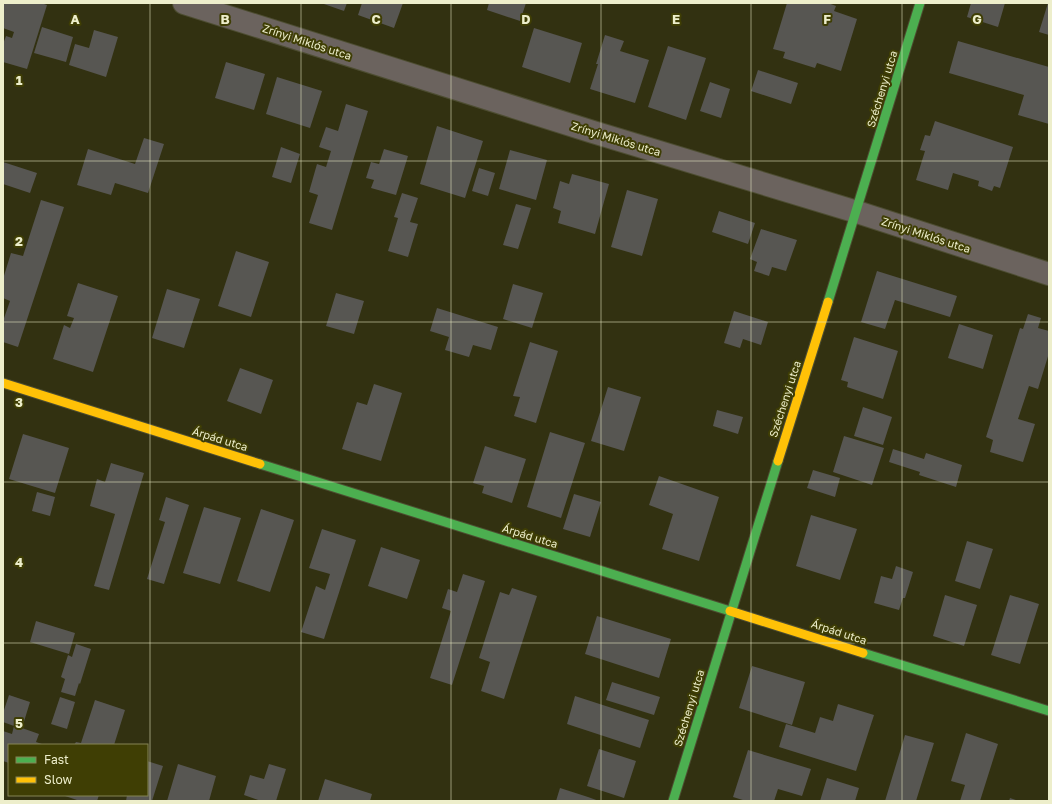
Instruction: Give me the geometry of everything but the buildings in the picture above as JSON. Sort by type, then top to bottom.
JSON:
[{"type":"street","name":"Zrínyi Miklós utca","points":[[184,3],[593,132],[857,212],[1049,274]]},
{"type":"street","name":"Széchenyi utca","points":[[672,801],[857,212],[920,3]]},
{"type":"street","name":"Árpád utca","points":[[3,384],[1049,711]]},
{"type":"traffic: fast","points":[[828,302],[920,3]]},
{"type":"traffic: fast","points":[[673,801],[778,461]]},
{"type":"traffic: fast","points":[[260,464],[730,611]]},
{"type":"traffic: fast","points":[[863,653],[1049,711]]},
{"type":"traffic: slow","points":[[778,461],[828,302]]},
{"type":"traffic: slow","points":[[3,383],[260,464]]},
{"type":"traffic: slow","points":[[730,611],[863,653]]}]
